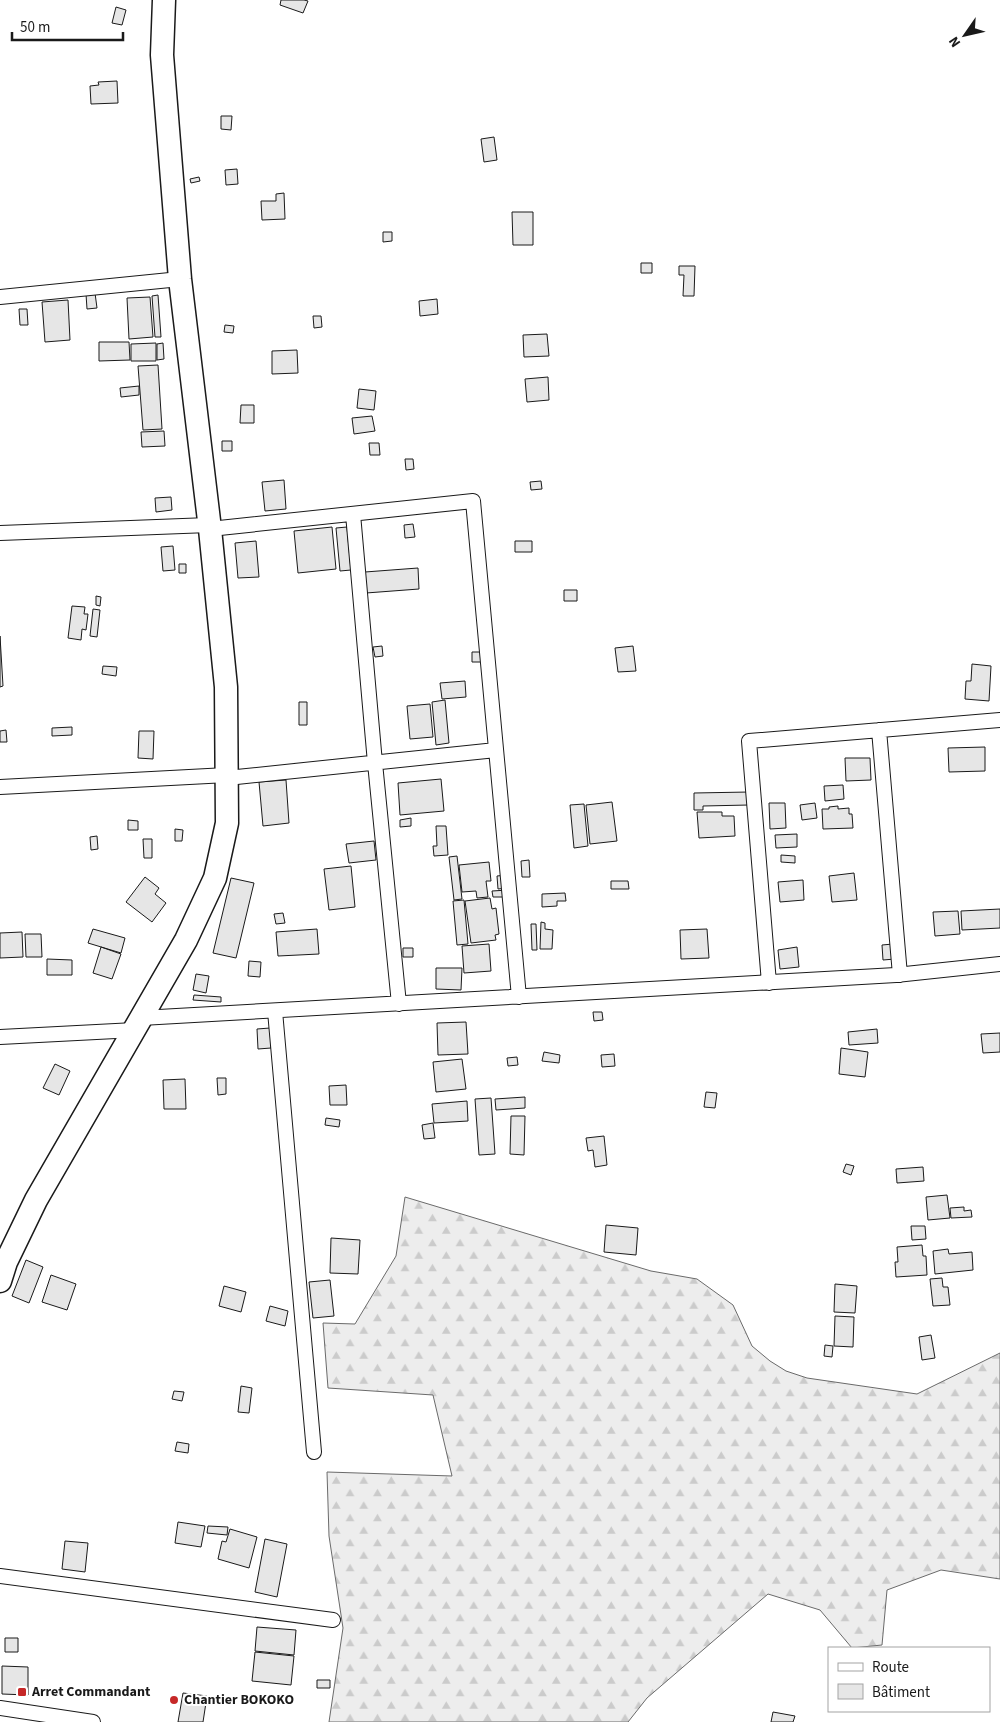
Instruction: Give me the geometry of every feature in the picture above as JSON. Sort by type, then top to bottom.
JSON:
[{"type":"highway","points":[[0,1281],[6,1262],[36,1200],[186,940],[216,878],[227,823],[226,687],[210,527],[180,279],[162,54],[164,0]]},
{"type":"street","points":[[0,297],[180,279]]},
{"type":"street","points":[[0,533],[210,527],[473,501],[519,997]]},
{"type":"street","points":[[353,514],[375,763],[400,1004]]},
{"type":"street","points":[[769,983],[750,741],[1000,720]]},
{"type":"street","points":[[879,730],[900,975]]},
{"type":"street","points":[[0,787],[227,777],[496,750]]},
{"type":"street","points":[[0,1037],[275,1011],[900,975],[1000,964]]},
{"type":"street","points":[[275,1011],[314,1452]]},
{"type":"street","points":[[0,1576],[333,1620]]},
{"type":"street","points":[[0,1708],[93,1722]]},
{"type":"green space","points":[[405,1197],[651,1271],[697,1279],[733,1305],[752,1346],[786,1371],[807,1378],[917,1394],[1000,1353],[1000,1579],[941,1570],[887,1590],[882,1645],[862,1647],[851,1647],[820,1610],[768,1594],[647,1698],[628,1722],[329,1722],[343,1628],[329,1536],[327,1472],[452,1476],[433,1395],[328,1388],[323,1323],[355,1324],[396,1256]]},
{"type":"building","points":[[281,0],[308,1],[303,13],[280,5]]},
{"type":"building","points":[[116,7],[126,10],[122,25],[112,23]]},
{"type":"building","points":[[117,81],[118,103],[91,104],[90,86],[99,85],[98,82]]},
{"type":"building","points":[[221,116],[232,116],[231,130],[221,129]]},
{"type":"building","points":[[494,137],[497,160],[484,162],[481,139]]},
{"type":"building","points":[[237,169],[238,184],[226,185],[225,170]]},
{"type":"building","points":[[199,177],[200,181],[191,183],[190,179]]},
{"type":"building","points":[[284,193],[285,219],[262,220],[261,201],[276,201],[276,194]]},
{"type":"building","points":[[512,212],[533,212],[533,245],[513,245]]},
{"type":"building","points":[[383,232],[392,232],[392,241],[383,242]]},
{"type":"building","points":[[641,263],[652,263],[652,273],[641,273]]},
{"type":"building","points":[[679,266],[695,266],[694,296],[683,296],[684,275],[679,275]]},
{"type":"building","points":[[95,293],[97,308],[87,309],[86,294]]},
{"type":"building","points":[[158,295],[161,337],[155,337],[152,296]]},
{"type":"building","points":[[150,297],[153,337],[129,339],[127,298]]},
{"type":"building","points":[[437,299],[438,314],[420,316],[419,301]]},
{"type":"building","points":[[68,300],[70,340],[45,342],[42,302]]},
{"type":"building","points":[[19,309],[27,309],[28,325],[20,325]]},
{"type":"building","points":[[313,316],[321,316],[322,327],[314,328]]},
{"type":"building","points":[[225,325],[234,326],[233,333],[224,332]]},
{"type":"building","points":[[547,334],[549,356],[524,357],[523,335]]},
{"type":"building","points":[[99,342],[129,342],[130,360],[99,361]]},
{"type":"building","points":[[156,343],[156,361],[131,361],[131,344]]},
{"type":"building","points":[[163,343],[164,359],[157,360],[157,344]]},
{"type":"building","points":[[297,350],[298,373],[272,374],[272,351]]},
{"type":"building","points":[[158,365],[162,429],[143,430],[138,366]]},
{"type":"building","points":[[548,377],[549,400],[527,402],[525,379]]},
{"type":"building","points":[[139,386],[139,395],[121,397],[120,388]]},
{"type":"building","points":[[359,389],[376,391],[374,410],[357,408]]},
{"type":"building","points":[[241,405],[254,405],[254,423],[240,423]]},
{"type":"building","points":[[372,416],[375,431],[354,434],[352,418]]},
{"type":"building","points":[[164,431],[165,446],[142,447],[141,432]]},
{"type":"building","points":[[222,441],[232,441],[232,451],[222,451]]},
{"type":"building","points":[[369,443],[379,443],[380,455],[370,455]]},
{"type":"building","points":[[405,459],[413,459],[414,469],[406,470]]},
{"type":"building","points":[[284,480],[286,509],[265,511],[262,482]]},
{"type":"building","points":[[541,481],[542,489],[531,490],[530,482]]},
{"type":"building","points":[[171,497],[172,510],[156,512],[155,498]]},
{"type":"building","points":[[413,524],[415,537],[405,538],[404,525]]},
{"type":"building","points":[[332,527],[336,569],[298,573],[294,531]]},
{"type":"building","points":[[347,527],[351,570],[340,571],[336,528]]},
{"type":"building","points":[[256,541],[259,577],[238,578],[235,543]]},
{"type":"building","points":[[515,541],[532,541],[532,552],[515,552]]},
{"type":"building","points":[[173,546],[175,570],[163,571],[161,547]]},
{"type":"building","points":[[179,564],[186,564],[186,573],[179,573]]},
{"type":"building","points":[[418,568],[419,589],[366,593],[365,572]]},
{"type":"building","points":[[564,590],[577,590],[577,601],[564,601]]},
{"type":"building","points":[[96,596],[101,597],[100,606],[96,605]]},
{"type":"building","points":[[72,606],[85,607],[84,614],[88,614],[86,630],[82,629],[81,640],[68,638]]},
{"type":"building","points":[[93,609],[100,610],[97,637],[90,636]]},
{"type":"building","points":[[0,636],[3,686],[0,687]]},
{"type":"building","points":[[382,646],[383,656],[375,657],[373,647]]},
{"type":"building","points":[[633,646],[636,671],[618,672],[615,648]]},
{"type":"building","points":[[472,652],[484,652],[484,662],[472,662]]},
{"type":"building","points":[[972,664],[991,666],[989,701],[965,699],[966,681],[971,681]]},
{"type":"building","points":[[103,666],[117,667],[116,676],[102,674]]},
{"type":"building","points":[[465,681],[466,697],[442,699],[440,683]]},
{"type":"building","points":[[445,700],[449,743],[436,745],[432,702]]},
{"type":"building","points":[[299,702],[307,702],[307,725],[299,725]]},
{"type":"building","points":[[430,704],[433,737],[410,739],[407,706]]},
{"type":"building","points":[[72,727],[72,735],[52,736],[52,728]]},
{"type":"building","points":[[6,730],[7,742],[0,742],[0,731]]},
{"type":"building","points":[[139,731],[154,731],[153,759],[138,758]]},
{"type":"building","points":[[985,747],[985,771],[949,772],[948,748]]},
{"type":"building","points":[[845,758],[870,758],[871,780],[846,781]]},
{"type":"building","points":[[441,779],[444,811],[400,815],[398,783]]},
{"type":"building","points":[[286,780],[289,823],[263,826],[259,782]]},
{"type":"building","points":[[843,785],[844,799],[825,801],[824,786]]},
{"type":"building","points":[[749,792],[749,805],[703,806],[703,810],[694,810],[694,793]]},
{"type":"building","points":[[612,802],[617,841],[590,844],[586,805]]},
{"type":"building","points":[[769,803],[785,803],[786,828],[770,829]]},
{"type":"building","points":[[815,803],[817,818],[802,820],[800,805]]},
{"type":"building","points":[[584,804],[588,846],[574,848],[570,805]]},
{"type":"building","points":[[838,806],[838,809],[849,808],[849,814],[852,814],[853,828],[823,829],[822,809]]},
{"type":"building","points":[[697,812],[722,812],[722,816],[734,816],[735,836],[699,838]]},
{"type":"building","points":[[411,818],[411,826],[400,827],[400,820]]},
{"type":"building","points":[[128,820],[138,821],[138,830],[128,830]]},
{"type":"building","points":[[436,826],[446,826],[448,855],[434,856],[433,846],[437,846]]},
{"type":"building","points":[[175,829],[183,830],[182,841],[175,841]]},
{"type":"building","points":[[797,834],[797,847],[776,848],[775,835]]},
{"type":"building","points":[[97,836],[98,849],[91,850],[90,837]]},
{"type":"building","points":[[143,839],[152,839],[152,858],[144,858]]},
{"type":"building","points":[[374,841],[376,860],[349,863],[346,844]]},
{"type":"building","points":[[781,855],[795,856],[795,863],[781,862]]},
{"type":"building","points":[[457,856],[462,899],[454,900],[449,857]]},
{"type":"building","points":[[529,860],[530,877],[522,877],[521,861]]},
{"type":"building","points":[[489,862],[491,881],[486,881],[488,897],[477,898],[476,891],[462,892],[459,865]]},
{"type":"building","points":[[351,866],[355,907],[329,910],[324,869]]},
{"type":"building","points":[[854,873],[857,900],[832,902],[829,876]]},
{"type":"building","points":[[507,875],[508,888],[498,889],[497,876]]},
{"type":"building","points":[[145,877],[159,888],[155,894],[166,903],[152,922],[126,902]]},
{"type":"building","points":[[231,878],[254,883],[236,958],[213,953]]},
{"type":"building","points":[[803,880],[804,900],[780,902],[778,882]]},
{"type":"building","points":[[611,881],[628,881],[629,889],[611,889]]},
{"type":"building","points":[[508,890],[509,897],[493,897],[492,891]]},
{"type":"building","points":[[565,893],[566,901],[557,901],[557,906],[542,907],[542,894]]},
{"type":"building","points":[[490,898],[492,909],[496,908],[499,934],[495,935],[496,940],[471,943],[465,901]]},
{"type":"building","points":[[464,900],[468,944],[457,945],[453,901]]},
{"type":"building","points":[[1000,909],[1000,928],[962,930],[961,911]]},
{"type":"building","points":[[958,911],[960,934],[935,936],[933,912]]},
{"type":"building","points":[[283,913],[285,923],[276,924],[274,914]]},
{"type":"building","points":[[541,922],[545,923],[545,929],[553,930],[552,949],[540,949]]},
{"type":"building","points":[[531,924],[536,924],[537,950],[532,950]]},
{"type":"building","points":[[93,929],[125,938],[121,953],[88,943]]},
{"type":"building","points":[[317,929],[319,954],[278,956],[276,932]]},
{"type":"building","points":[[707,929],[709,958],[681,959],[680,930]]},
{"type":"building","points":[[22,932],[23,957],[0,958],[0,933]]},
{"type":"building","points":[[25,934],[41,934],[42,957],[26,957]]},
{"type":"building","points":[[489,944],[491,971],[464,973],[462,946]]},
{"type":"building","points":[[893,944],[895,959],[883,960],[882,945]]},
{"type":"building","points":[[101,947],[121,954],[112,979],[93,973]]},
{"type":"building","points":[[797,947],[799,967],[780,969],[778,950]]},
{"type":"building","points":[[403,948],[413,948],[413,957],[403,957]]},
{"type":"building","points":[[47,959],[72,960],[72,975],[47,975]]},
{"type":"building","points":[[249,961],[261,962],[260,977],[248,976]]},
{"type":"building","points":[[436,968],[462,968],[461,990],[436,989]]},
{"type":"building","points":[[196,974],[209,976],[206,993],[193,990]]},
{"type":"building","points":[[194,995],[221,997],[221,1002],[193,1000]]},
{"type":"building","points":[[593,1012],[602,1012],[603,1020],[594,1021]]},
{"type":"building","points":[[466,1022],[468,1054],[438,1055],[437,1023]]},
{"type":"building","points":[[270,1028],[271,1048],[258,1049],[257,1029]]},
{"type":"building","points":[[877,1029],[878,1043],[849,1045],[848,1032]]},
{"type":"building","points":[[1000,1033],[1000,1052],[983,1053],[981,1034]]},
{"type":"building","points":[[841,1048],[868,1052],[865,1077],[839,1074]]},
{"type":"building","points":[[544,1052],[560,1055],[559,1063],[542,1061]]},
{"type":"building","points":[[614,1054],[615,1066],[602,1067],[601,1055]]},
{"type":"building","points":[[517,1057],[518,1065],[508,1066],[507,1058]]},
{"type":"building","points":[[462,1059],[466,1089],[436,1092],[433,1062]]},
{"type":"building","points":[[55,1064],[70,1071],[59,1095],[43,1088]]},
{"type":"building","points":[[217,1078],[226,1078],[226,1094],[218,1095]]},
{"type":"building","points":[[185,1079],[186,1109],[164,1109],[163,1080]]},
{"type":"building","points":[[346,1085],[347,1105],[330,1105],[329,1086]]},
{"type":"building","points":[[706,1092],[717,1093],[715,1108],[704,1107]]},
{"type":"building","points":[[525,1097],[525,1108],[496,1110],[495,1099]]},
{"type":"building","points":[[491,1098],[495,1154],[479,1155],[475,1099]]},
{"type":"building","points":[[467,1101],[468,1121],[434,1123],[432,1104]]},
{"type":"building","points":[[511,1116],[525,1116],[524,1155],[510,1154]]},
{"type":"building","points":[[326,1118],[340,1120],[339,1127],[325,1125]]},
{"type":"building","points":[[433,1123],[435,1138],[424,1139],[422,1125]]},
{"type":"building","points":[[604,1136],[607,1165],[595,1167],[593,1150],[588,1151],[586,1138]]},
{"type":"building","points":[[846,1164],[854,1166],[851,1175],[843,1172]]},
{"type":"building","points":[[923,1167],[924,1181],[897,1183],[896,1169]]},
{"type":"building","points":[[947,1195],[950,1218],[928,1220],[926,1197]]},
{"type":"building","points":[[964,1207],[964,1211],[971,1210],[972,1217],[951,1218],[950,1208]]},
{"type":"building","points":[[606,1225],[638,1228],[636,1255],[604,1252]]},
{"type":"building","points":[[911,1226],[925,1226],[926,1239],[912,1240]]},
{"type":"building","points":[[331,1238],[360,1240],[358,1274],[330,1273]]},
{"type":"building","points":[[922,1245],[923,1256],[926,1256],[927,1275],[896,1277],[897,1247]]},
{"type":"building","points":[[948,1249],[949,1254],[972,1252],[973,1270],[935,1274],[933,1251]]},
{"type":"building","points":[[26,1260],[43,1267],[29,1303],[12,1296]]},
{"type":"building","points":[[51,1275],[76,1284],[67,1310],[42,1302]]},
{"type":"building","points":[[942,1278],[943,1287],[948,1287],[950,1305],[933,1306],[930,1279]]},
{"type":"building","points":[[330,1280],[334,1316],[313,1318],[309,1282]]},
{"type":"building","points":[[835,1284],[857,1286],[855,1313],[834,1312]]},
{"type":"building","points":[[224,1286],[246,1292],[241,1312],[219,1306]]},
{"type":"building","points":[[270,1306],[288,1311],[285,1326],[266,1321]]},
{"type":"building","points":[[835,1316],[854,1317],[853,1347],[834,1346]]},
{"type":"building","points":[[931,1335],[935,1358],[922,1360],[919,1337]]},
{"type":"building","points":[[825,1345],[833,1346],[832,1357],[824,1356]]},
{"type":"building","points":[[241,1386],[252,1388],[249,1413],[238,1412]]},
{"type":"building","points":[[174,1391],[184,1392],[182,1401],[172,1399]]},
{"type":"building","points":[[177,1442],[189,1444],[188,1453],[175,1451]]},
{"type":"building","points":[[178,1522],[205,1526],[201,1547],[175,1543]]},
{"type":"building","points":[[208,1526],[228,1527],[227,1535],[207,1533]]},
{"type":"building","points":[[230,1529],[257,1537],[249,1568],[218,1559],[222,1541],[226,1542]]},
{"type":"building","points":[[265,1539],[287,1544],[277,1597],[255,1592]]},
{"type":"building","points":[[65,1541],[88,1543],[85,1572],[62,1569]]},
{"type":"building","points":[[257,1627],[296,1630],[294,1655],[255,1651]]},
{"type":"building","points":[[5,1638],[18,1638],[18,1652],[5,1652]]},
{"type":"building","points":[[255,1652],[294,1656],[291,1685],[252,1681]]},
{"type":"building","points":[[2,1666],[28,1667],[28,1695],[2,1694]]},
{"type":"building","points":[[317,1680],[330,1680],[330,1688],[317,1688]]},
{"type":"building","points":[[183,1693],[207,1696],[203,1722],[178,1722]]},
{"type":"building","points":[[773,1712],[795,1716],[793,1722],[771,1722]]},
{"type":"place","name":"Arret Commandant","points":[[22,1692]]},
{"type":"place","name":"Chantier BOKOKO","points":[[174,1700]]}]
